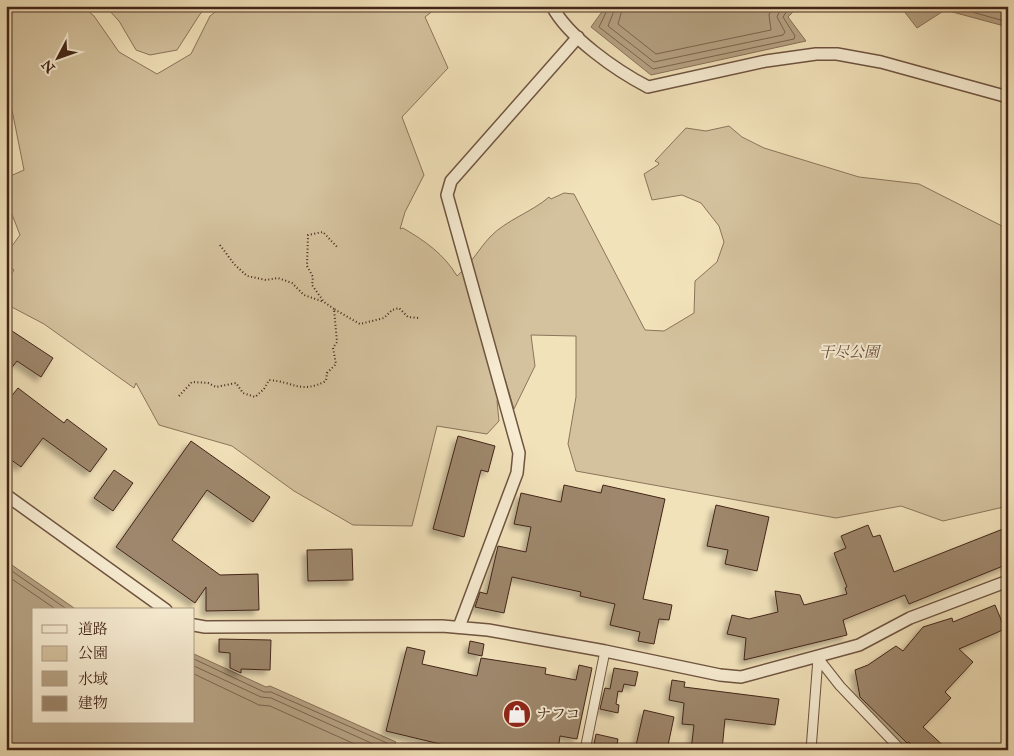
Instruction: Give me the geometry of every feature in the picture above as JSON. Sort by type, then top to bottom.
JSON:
[{"type":"street","points":[[552,6],[556,14],[578,37],[633,79],[648,87],[766,60],[816,54],[836,54],[881,62],[1008,97]]},
{"type":"street","points":[[460,627],[517,473],[519,453],[447,195],[451,181],[578,37]]},
{"type":"street","points":[[6,495],[163,608]]},
{"type":"street","points":[[195,625],[205,627],[400,625],[460,627],[488,630],[606,651],[720,675],[741,677],[818,658],[859,645],[910,618],[1008,581]]},
{"type":"street","points":[[585,750],[606,651]]},
{"type":"street","points":[[811,750],[818,658]]},
{"type":"street","points":[[818,658],[840,686],[901,750]]},
{"type":"path","points":[[324,302],[312,285],[314,277],[308,266],[308,235],[323,232],[338,248]]},
{"type":"path","points":[[220,245],[234,264],[248,276],[266,280],[278,278],[292,284],[304,295],[324,302],[360,324],[384,318],[392,310],[399,308],[408,317],[418,318]]},
{"type":"path","points":[[180,396],[192,382],[208,383],[216,388],[236,383],[243,393],[255,397],[264,389],[269,380],[278,380],[298,388],[314,387],[326,381],[327,373],[336,364],[333,348],[337,342],[334,309]]},
{"type":"green space","name":"干尽公園","points":[[6,6],[82,6],[94,16],[119,52],[157,74],[191,54],[210,16],[223,6],[439,6],[425,17],[448,68],[402,117],[424,175],[405,212],[400,229],[403,228],[433,249],[446,261],[457,276],[496,231],[549,197],[551,199],[564,193],[574,194],[645,330],[664,331],[694,313],[695,281],[717,262],[724,242],[719,226],[701,203],[682,195],[652,200],[644,174],[658,165],[659,163],[655,161],[686,128],[706,131],[729,126],[742,137],[764,148],[859,177],[919,184],[1008,229],[1008,506],[943,521],[901,506],[836,518],[576,471],[568,444],[576,397],[576,336],[531,335],[535,366],[514,409],[505,379],[497,401],[499,421],[487,434],[437,426],[412,526],[353,525],[294,491],[232,446],[159,425],[136,383],[134,388],[44,324],[6,304],[6,282],[14,270],[6,265],[6,254],[20,235],[6,199],[6,178],[24,170],[6,80]]},
{"type":"green space","points":[[105,6],[209,6],[200,14],[177,50],[150,55],[136,50],[119,21]]},
{"type":"water","points":[[606,6],[793,6],[796,9],[788,17],[806,41],[651,75],[591,27]]},
{"type":"water","points":[[900,6],[1008,6],[1008,27],[945,10],[917,28]]},
{"type":"water","points":[[6,561],[74,608],[32,608],[32,724],[195,724],[195,654],[396,742],[391,750],[6,750]]},
{"type":"building","points":[[6,327],[53,358],[41,377],[17,361],[6,375]]},
{"type":"building","points":[[18,388],[64,423],[67,419],[107,449],[90,472],[43,438],[21,467],[6,456],[6,403]]},
{"type":"building","points":[[458,436],[495,446],[488,472],[481,470],[464,537],[433,529]]},
{"type":"building","points":[[191,441],[270,497],[253,522],[207,490],[172,540],[220,575],[258,574],[259,610],[206,611],[206,587],[195,603],[116,547]]},
{"type":"building","points":[[114,470],[133,483],[113,511],[94,498]]},
{"type":"building","points":[[564,485],[601,493],[603,485],[665,499],[643,599],[672,605],[669,620],[659,619],[654,644],[638,641],[640,632],[610,625],[615,604],[580,596],[581,592],[512,577],[504,613],[475,607],[480,592],[487,594],[498,546],[526,552],[531,527],[514,524],[521,493],[561,502]]},
{"type":"building","points":[[716,505],[769,517],[757,571],[725,564],[728,550],[707,546]]},
{"type":"building","points":[[868,525],[873,537],[880,535],[894,572],[1008,527],[1008,564],[909,604],[905,595],[843,620],[847,635],[744,660],[746,638],[727,634],[732,615],[749,619],[778,612],[775,591],[800,595],[804,605],[847,594],[845,588],[847,587],[834,553],[846,548],[841,536]]},
{"type":"building","points":[[352,549],[353,580],[308,581],[307,550]]},
{"type":"building","points":[[995,605],[1005,629],[959,649],[973,662],[945,692],[951,698],[923,727],[948,750],[917,750],[909,742],[907,743],[860,697],[855,670],[868,665],[896,646],[903,651],[923,627],[952,618],[953,622]]},
{"type":"building","points":[[219,639],[271,640],[270,670],[241,669],[241,673],[230,668],[230,653],[219,652]]},
{"type":"building","points":[[470,641],[484,644],[482,656],[468,653]]},
{"type":"building","points":[[407,647],[425,651],[422,664],[477,676],[481,658],[546,668],[545,674],[576,680],[579,665],[592,668],[577,739],[560,736],[558,750],[465,750],[386,731]]},
{"type":"building","points":[[614,668],[638,672],[635,686],[624,684],[622,692],[618,691],[616,704],[619,705],[618,713],[600,709],[605,688],[610,689]]},
{"type":"building","points":[[672,680],[685,682],[684,687],[779,699],[775,725],[725,719],[722,750],[691,750],[694,725],[682,724],[684,703],[669,700]]},
{"type":"building","points":[[644,710],[674,717],[667,750],[635,750]]},
{"type":"building","points":[[596,734],[618,739],[616,750],[593,750]]},
{"type":"place","name":"ナフコ","points":[[517,714]]}]
